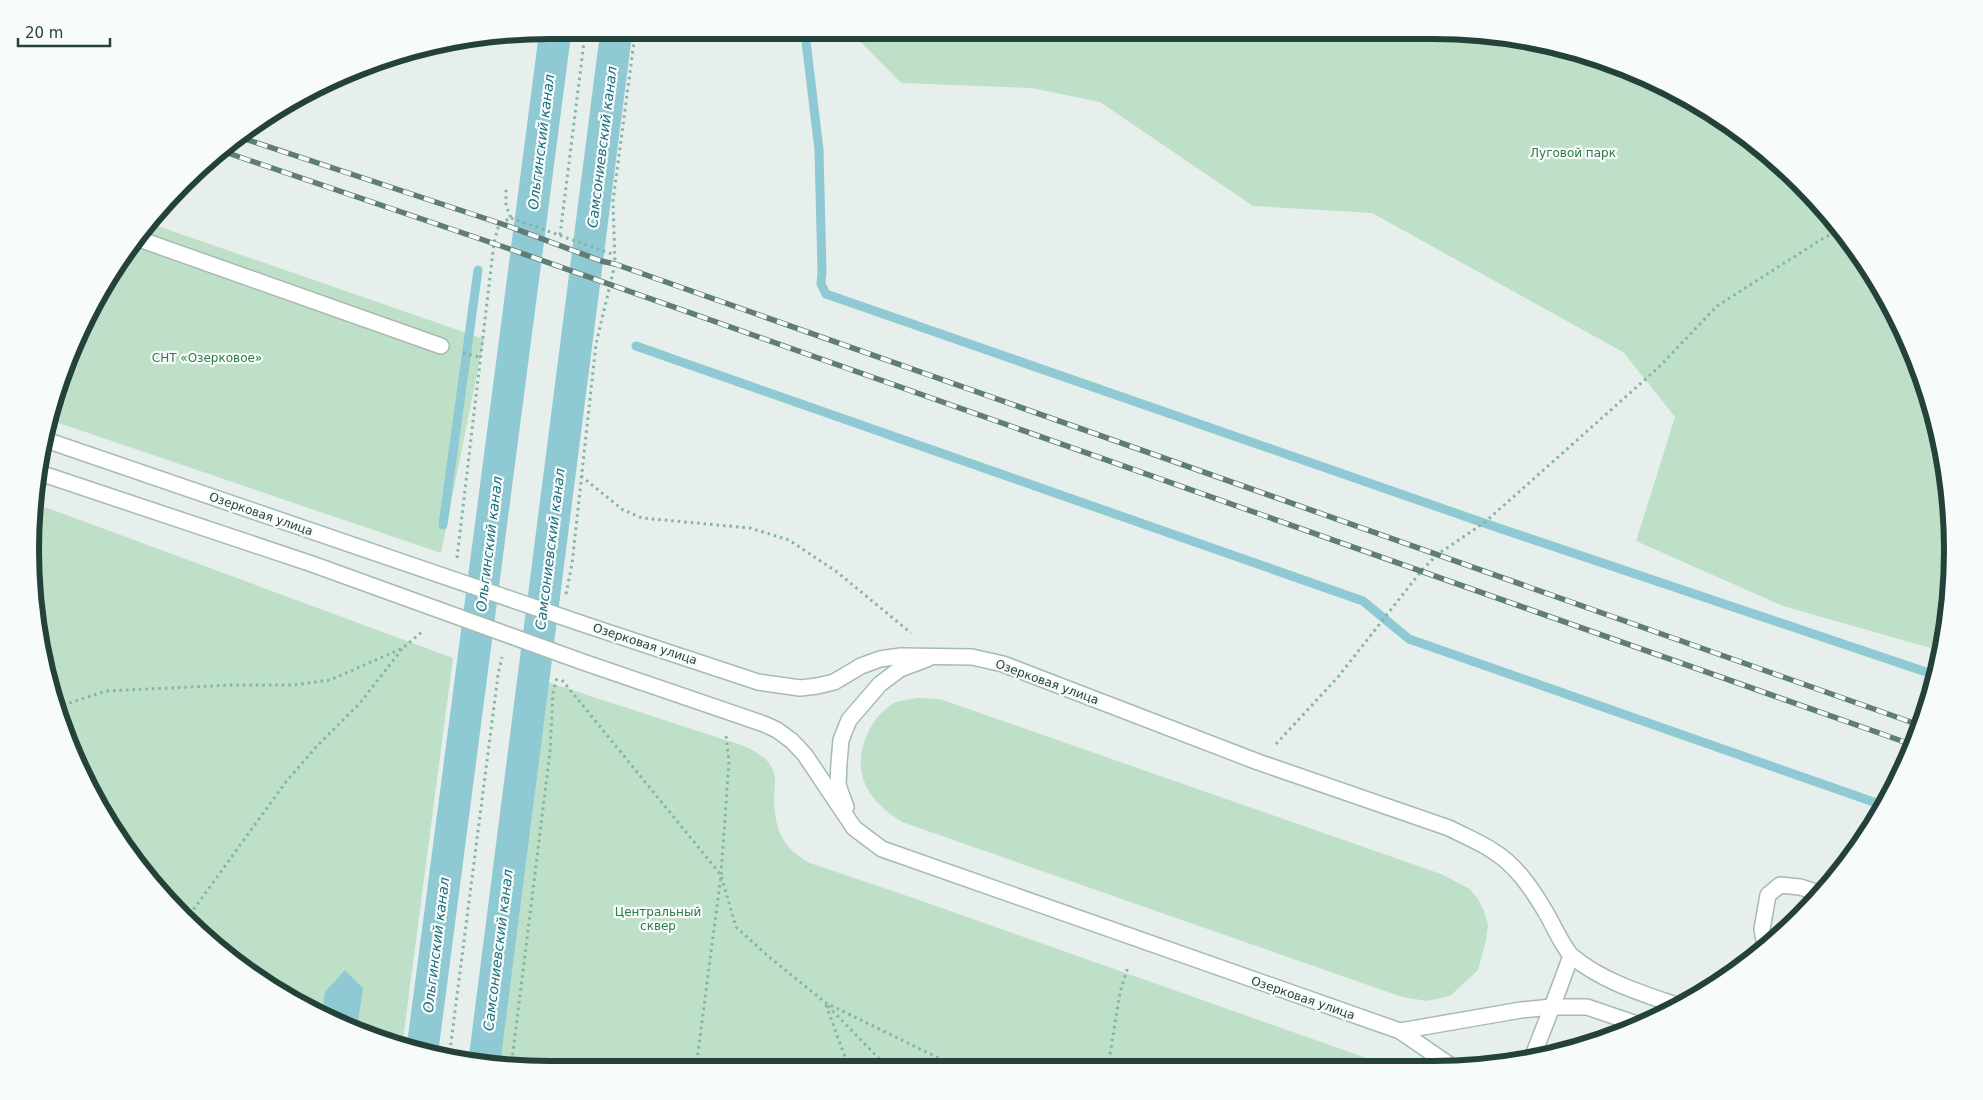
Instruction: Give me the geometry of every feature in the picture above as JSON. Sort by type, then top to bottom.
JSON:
[{"type":"street","points":[[143,240],[441,346]]},
{"type":"street","name":"Озерковая улица","points":[[51,442],[758,682],[800,688],[834,682],[861,666],[880,659],[901,656],[938,655],[972,657],[1003,664],[1258,762],[1449,828],[1494,852],[1515,869],[1532,889],[1571,956],[1600,975],[1670,1003]]},
{"type":"street","name":"Озерковая улица","points":[[44,475],[312,564],[777,730],[792,741],[805,755],[854,828],[882,849],[1400,1032],[1443,1061]]},
{"type":"street","points":[[854,828],[838,785],[841,740],[849,720],[880,684],[900,669],[938,655]]},
{"type":"street","points":[[1764,939],[1762,929],[1768,895],[1780,885],[1800,887],[1813,891]]},
{"type":"street","points":[[1535,1051],[1571,956]]},
{"type":"street","name":"Озерковая улица","points":[[1400,1032],[1521,1010],[1552,1008],[1587,1007],[1630,1022]]},
{"type":"path","points":[[560,235],[584,39]]},
{"type":"path","points":[[567,595],[596,344],[615,264],[613,201],[634,39]]},
{"type":"path","points":[[506,187],[506,206],[511,218]]},
{"type":"path","points":[[457,560],[479,358],[494,243],[499,224],[511,218],[612,254]]},
{"type":"path","points":[[1258,762],[1338,677],[1422,570],[1438,554],[1484,523],[1636,388],[1658,368],[1717,306],[1834,233]]},
{"type":"path","points":[[463,352],[479,358]]},
{"type":"path","points":[[581,476],[623,510],[642,518],[750,528],[789,540],[837,572],[938,655]]},
{"type":"path","points":[[190,914],[284,783],[316,746],[360,703],[403,648],[425,630]]},
{"type":"path","points":[[63,705],[106,691],[232,685],[294,685],[330,680],[356,671],[403,648]]},
{"type":"path","points":[[450,1051],[498,674],[502,656]]},
{"type":"path","points":[[512,1060],[550,752],[552,693],[558,675],[720,876],[736,927],[768,956],[826,1003],[881,1061]]},
{"type":"path","points":[[697,1061],[720,876],[728,761],[726,734]]},
{"type":"path","points":[[1109,1061],[1120,992],[1128,967]]},
{"type":"path","points":[[826,1003],[945,1061]]},
{"type":"path","points":[[826,1003],[847,1061]]},
{"type":"green space","name":"Луговой парк","points":[[858,39],[1466,40],[1500,43],[1565,56],[1629,78],[1689,107],[1744,144],[1795,188],[1839,239],[1876,294],[1892,324],[1917,386],[1927,418],[1940,483],[1944,550],[1943,583],[1940,617],[1934,649],[1783,606],[1636,541],[1675,417],[1623,352],[1372,213],[1253,206],[1100,102],[1032,88],[901,83]]},
{"type":"green space","name":"СНТ «Озерковое»","points":[[156,225],[484,339],[441,553],[55,422],[66,386],[91,324],[125,266]]},
{"type":"green space","points":[[41,506],[453,658],[403,1039],[324,1009],[294,993],[239,956],[188,912],[144,861],[125,834],[91,776],[66,714],[56,682],[43,617],[40,583]]},
{"type":"green space","name":"Центральный сквер","points":[[538,679],[744,746],[765,758],[774,774],[776,821],[782,838],[793,851],[810,863],[1375,1061],[550,1061],[491,1058]]},
{"type":"green space","points":[[917,698],[940,699],[1441,874],[1470,889],[1484,911],[1488,925],[1478,970],[1450,996],[1427,1001],[1402,997],[902,822],[890,814],[872,796],[862,774],[862,749],[867,735],[880,714],[894,703]]},
{"type":"water","points":[[345,970],[363,988],[358,1023],[323,1008],[325,992]]},
{"type":"waterway","name":"Ольгинский канал","points":[[423,1045],[554,39]]},
{"type":"waterway","name":"Самсониевский канал","points":[[485,1057],[615,39]]},
{"type":"waterway","points":[[806,39],[819,150],[821,284],[826,294],[1484,523],[1929,673]]},
{"type":"waterway","points":[[443,525],[478,270]]},
{"type":"waterway","points":[[636,346],[1363,601],[1409,639],[1877,803]]},
{"type":"railway","points":[[246,139],[508,226],[601,261],[615,264],[1914,723]]},
{"type":"railway","points":[[228,153],[504,247],[1906,743]]}]
